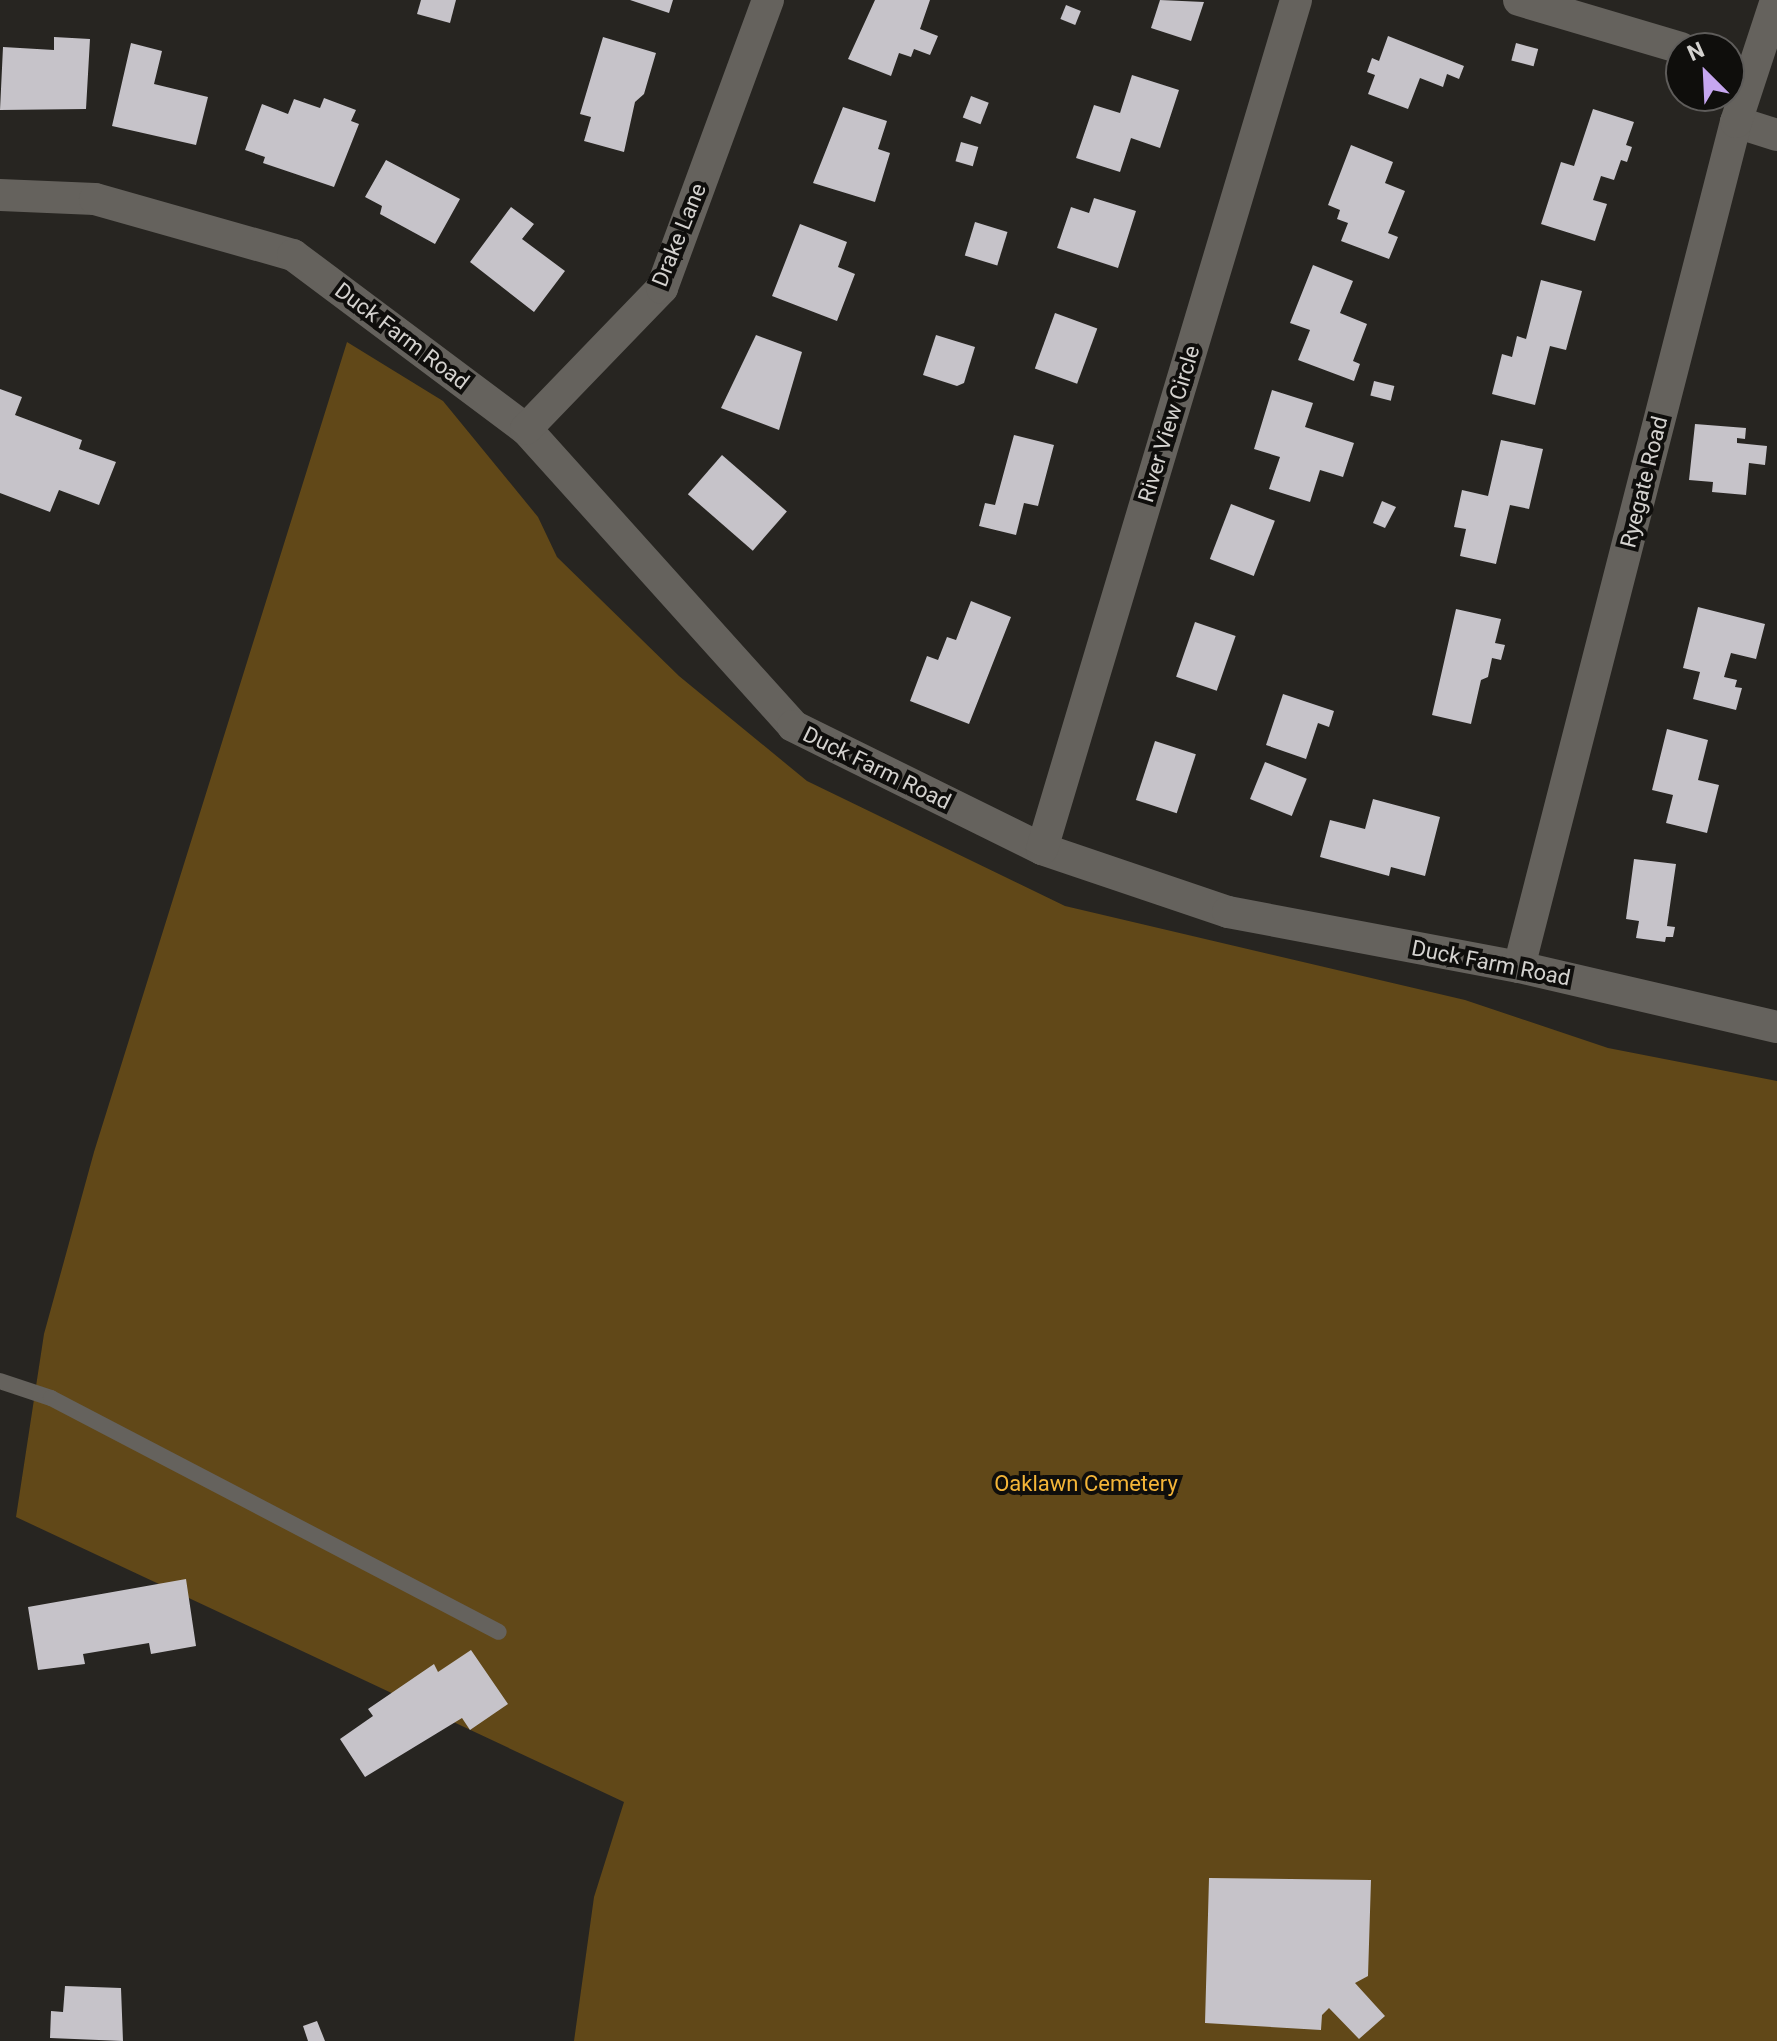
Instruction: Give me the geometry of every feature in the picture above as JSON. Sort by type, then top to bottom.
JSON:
[{"type":"street","name":"Drake Lane","points":[[526,429],[662,288],[768,0]]},
{"type":"street","name":"River View Circle","points":[[1042,849],[1296,0]]},
{"type":"street","points":[[1519,0],[1665,43]]},
{"type":"street","name":"Ryegate Road","points":[[1745,60],[1776,0]]},
{"type":"street","name":"Ryegate Road","points":[[1519,967],[1737,112]]},
{"type":"street","points":[[1736,122],[1777,135]]},
{"type":"street","name":"Duck Farm Road","points":[[0,195],[95,199],[293,255],[526,429],[793,726],[1042,849],[1228,912],[1519,967],[1777,1027]]},
{"type":"lane","points":[[0,1381],[51,1398],[499,1632]]},
{"type":"green space","name":"Oaklawn Cemetery","points":[[347,342],[443,401],[538,517],[557,557],[679,676],[807,781],[1065,906],[1465,1000],[1608,1048],[1777,1081],[1777,2041],[574,2041],[594,1897],[624,1802],[16,1517],[44,1334],[94,1152]]},
{"type":"building","points":[[421,0],[456,0],[450,23],[417,14]]},
{"type":"building","points":[[630,0],[673,0],[669,13]]},
{"type":"building","points":[[875,0],[930,0],[920,29],[938,36],[930,55],[914,49],[911,57],[899,53],[891,76],[848,59]]},
{"type":"building","points":[[1160,0],[1204,2],[1191,41],[1151,28]]},
{"type":"building","points":[[1066,5],[1081,11],[1075,25],[1060,19]]},
{"type":"building","points":[[1388,36],[1464,66],[1459,79],[1447,74],[1443,87],[1420,78],[1408,109],[1368,94],[1375,75],[1367,72],[1372,58],[1379,61]]},
{"type":"building","points":[[54,37],[90,39],[86,109],[0,110],[3,47],[54,50]]},
{"type":"building","points":[[603,37],[656,53],[644,94],[635,102],[624,152],[584,141],[591,117],[580,114]]},
{"type":"building","points":[[131,43],[162,51],[154,84],[208,97],[196,145],[112,126]]},
{"type":"building","points":[[1516,43],[1538,49],[1534,66],[1511,60]]},
{"type":"building","points":[[1132,75],[1179,90],[1160,148],[1131,138],[1120,172],[1076,158],[1094,105],[1120,113]]},
{"type":"building","points":[[971,96],[989,103],[980,124],[963,117]]},
{"type":"building","points":[[324,98],[356,110],[351,121],[359,124],[334,187],[263,163],[265,157],[245,150],[262,104],[288,114],[294,99],[320,108]]},
{"type":"building","points":[[843,107],[887,121],[878,149],[890,153],[875,202],[813,183]]},
{"type":"building","points":[[1593,109],[1634,122],[1626,145],[1632,147],[1627,162],[1621,160],[1614,180],[1601,176],[1593,200],[1607,204],[1595,241],[1541,224],[1561,162],[1574,166]]},
{"type":"building","points":[[961,142],[978,147],[973,166],[955,161]]},
{"type":"building","points":[[1351,145],[1393,162],[1385,183],[1405,191],[1388,233],[1398,237],[1389,259],[1341,241],[1348,223],[1337,219],[1340,210],[1328,205]]},
{"type":"building","points":[[386,160],[460,199],[435,244],[380,214],[382,206],[365,197]]},
{"type":"building","points":[[1094,198],[1136,211],[1118,268],[1057,248],[1071,207],[1089,213]]},
{"type":"building","points":[[511,207],[534,224],[522,239],[565,271],[534,312],[470,262]]},
{"type":"building","points":[[975,222],[1008,232],[997,265],[965,255]]},
{"type":"building","points":[[800,224],[847,242],[838,267],[855,274],[837,321],[772,296]]},
{"type":"building","points":[[1313,265],[1353,281],[1340,313],[1367,324],[1353,361],[1360,364],[1354,381],[1298,360],[1310,330],[1290,323]]},
{"type":"building","points":[[1541,280],[1582,291],[1566,350],[1550,346],[1535,405],[1492,394],[1502,354],[1512,357],[1517,336],[1526,339]]},
{"type":"building","points":[[1055,313],[1097,328],[1077,384],[1035,368]]},
{"type":"building","points":[[756,335],[802,352],[779,430],[721,408]]},
{"type":"building","points":[[936,335],[975,347],[964,383],[957,386],[923,375]]},
{"type":"building","points":[[1374,381],[1394,386],[1391,401],[1370,396]]},
{"type":"building","points":[[0,389],[22,397],[15,415],[82,440],[79,449],[116,462],[99,505],[59,490],[50,512],[0,493]]},
{"type":"building","points":[[1272,390],[1313,403],[1305,427],[1354,443],[1343,477],[1320,470],[1310,502],[1269,489],[1280,457],[1254,449]]},
{"type":"building","points":[[1695,424],[1746,428],[1745,439],[1737,438],[1737,443],[1767,446],[1765,465],[1749,463],[1746,495],[1712,492],[1713,482],[1689,480]]},
{"type":"building","points":[[1014,435],[1054,445],[1038,506],[1024,503],[1016,535],[979,526],[985,503],[995,505]]},
{"type":"building","points":[[1501,440],[1543,449],[1529,509],[1510,505],[1496,564],[1460,556],[1466,529],[1454,527],[1462,490],[1488,496]]},
{"type":"building","points":[[722,455],[787,511],[753,551],[688,494]]},
{"type":"building","points":[[1382,501],[1396,507],[1385,528],[1373,523]]},
{"type":"building","points":[[1231,504],[1275,521],[1254,576],[1210,559]]},
{"type":"building","points":[[971,601],[1011,617],[969,724],[910,701],[927,656],[938,660],[947,637],[956,640]]},
{"type":"building","points":[[1698,607],[1765,624],[1756,659],[1731,653],[1724,677],[1737,680],[1735,687],[1742,688],[1736,710],[1693,699],[1700,672],[1683,668]]},
{"type":"building","points":[[1456,609],[1501,619],[1495,643],[1505,645],[1501,660],[1492,658],[1488,677],[1481,680],[1471,724],[1432,715]]},
{"type":"building","points":[[1195,622],[1236,636],[1217,691],[1176,677]]},
{"type":"building","points":[[1283,694],[1334,711],[1329,727],[1318,723],[1306,759],[1266,745]]},
{"type":"building","points":[[1667,729],[1708,740],[1698,780],[1719,785],[1707,833],[1666,823],[1673,795],[1652,790]]},
{"type":"building","points":[[1155,741],[1196,754],[1177,813],[1136,800]]},
{"type":"building","points":[[1265,762],[1307,779],[1292,816],[1250,799]]},
{"type":"building","points":[[1373,799],[1440,817],[1425,876],[1391,867],[1389,876],[1320,857],[1330,820],[1365,829]]},
{"type":"building","points":[[1634,859],[1676,864],[1667,926],[1675,927],[1673,937],[1666,937],[1665,942],[1636,938],[1639,921],[1626,919]]},
{"type":"building","points":[[186,1579],[196,1646],[151,1654],[149,1643],[83,1654],[85,1664],[38,1670],[28,1607]]},
{"type":"building","points":[[471,1650],[508,1704],[470,1730],[462,1718],[365,1777],[340,1739],[373,1716],[368,1709],[434,1664],[438,1672]]},
{"type":"building","points":[[1209,1878],[1371,1880],[1368,1976],[1355,1983],[1385,2016],[1359,2039],[1329,2008],[1322,2015],[1321,2030],[1205,2023]]},
{"type":"building","points":[[65,1986],[121,1988],[123,2041],[50,2038],[51,2011],[63,2012]]},
{"type":"building","points":[[317,2021],[325,2041],[308,2041],[303,2026]]}]
